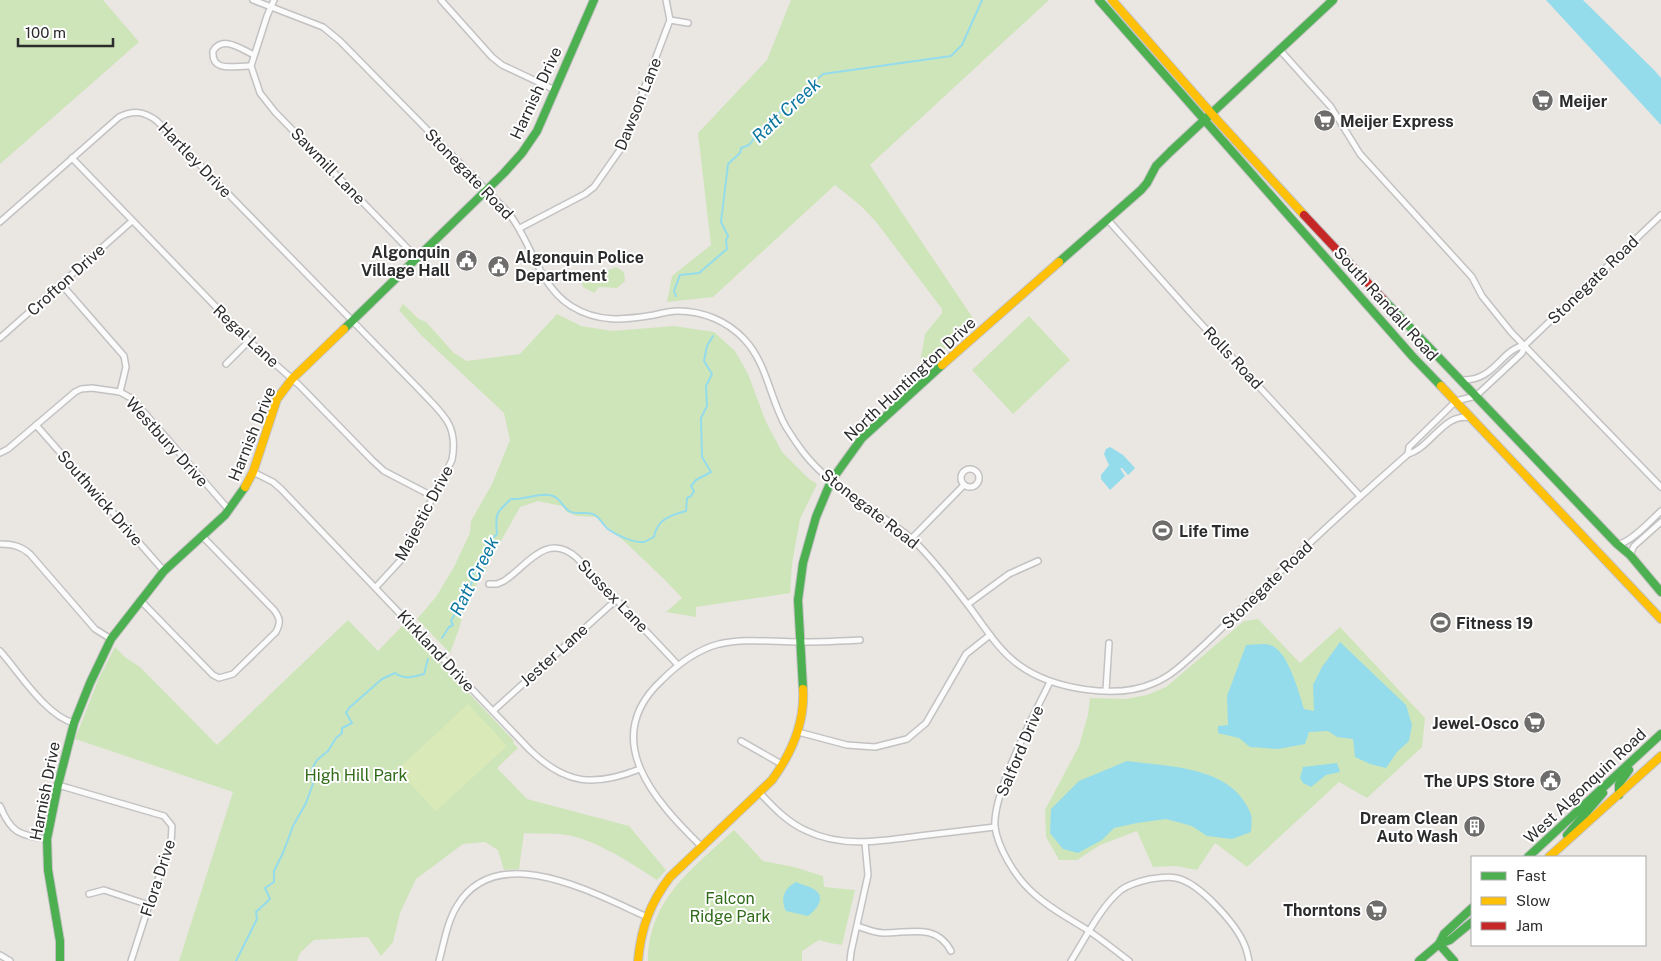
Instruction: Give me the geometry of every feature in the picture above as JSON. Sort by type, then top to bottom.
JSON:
[{"type":"street","name":"Stonegate Road","points":[[253,0],[322,27],[331,33],[507,212],[520,228],[540,272],[547,282],[560,297],[581,312],[602,318],[622,320],[677,311],[698,313],[714,317],[743,338],[756,354],[785,426],[804,454],[831,481],[912,538],[968,604],[990,635],[1016,663],[1050,682],[1082,690],[1140,689],[1157,682],[1173,672],[1216,635],[1360,496],[1408,454],[1417,452],[1453,419],[1471,418]]},
{"type":"street","points":[[254,55],[228,43],[218,45],[213,51],[214,60],[217,65],[223,67],[251,66],[274,0]]},
{"type":"street","points":[[441,0],[492,57],[554,90]]},
{"type":"street","name":"Harnish Drive","points":[[60,961],[60,941],[48,870],[47,839],[58,784],[74,724],[90,683],[111,640],[140,600],[164,572],[229,510],[240,496],[253,472],[277,399],[292,379],[513,164],[531,141],[594,0]]},
{"type":"street","points":[[666,0],[670,20],[688,23]]},
{"type":"street","name":"South Randall Road","points":[[1099,0],[1413,357],[1661,619]]},
{"type":"street","name":"South Randall Road","points":[[1112,0],[1287,198],[1459,380],[1630,556],[1661,592]]},
{"type":"street","name":"North Huntington Drive","points":[[638,961],[639,943],[646,916],[652,902],[665,882],[772,780],[783,765],[798,732],[803,694],[798,600],[803,562],[816,517],[831,481],[862,438],[1141,190],[1156,166],[1278,49],[1333,0]]},
{"type":"street","name":"Dawson Lane","points":[[520,228],[585,194],[594,187],[617,156],[631,126],[670,20]]},
{"type":"street","points":[[1278,49],[1331,107],[1360,154],[1472,277],[1482,296],[1511,332],[1661,486]]},
{"type":"street","name":"Sawmill Lane","points":[[251,66],[255,84],[264,99],[417,258]]},
{"type":"street","name":"Hartley Drive","points":[[0,222],[119,117],[131,112],[138,112],[151,116],[352,321]]},
{"type":"street","name":"Regal Lane","points":[[72,158],[249,341],[292,379],[384,471],[434,497]]},
{"type":"street","name":"Stonegate Road","points":[[1408,454],[1408,447],[1456,401],[1476,396],[1522,353],[1525,345],[1661,216]]},
{"type":"street","name":"Rolls Road","points":[[1108,220],[1360,496]]},
{"type":"street","name":"Crofton Drive","points":[[0,338],[132,221]]},
{"type":"street","points":[[62,284],[124,356],[126,367],[120,392]]},
{"type":"street","name":"Majestic Drive","points":[[352,321],[450,424],[454,436],[452,460],[434,497],[400,561],[376,587]]},
{"type":"street","points":[[226,364],[249,341]]},
{"type":"street","name":"Stonegate Road","points":[[1459,380],[1479,379],[1517,347],[1525,345]]},
{"type":"street","name":"Westbury Drive","points":[[0,453],[8,449],[80,389],[92,388],[120,392],[137,404],[229,510]]},
{"type":"street","name":"Southwick Drive","points":[[36,425],[164,572]]},
{"type":"street","name":"Kirkland Drive","points":[[253,472],[277,486],[539,759],[566,776],[586,780],[604,780],[619,777],[640,769]]},
{"type":"street","points":[[912,538],[964,485]]},
{"type":"street","points":[[1617,544],[1632,538],[1661,511]]},
{"type":"street","points":[[1630,556],[1634,546],[1661,522]]},
{"type":"street","points":[[140,600],[213,675],[219,678],[233,674],[276,632],[280,623],[279,616],[202,536]]},
{"type":"street","points":[[0,544],[12,544],[25,549],[95,629],[111,640]]},
{"type":"street","name":"Sussex Lane","points":[[490,584],[504,581],[543,550],[557,548],[571,553],[678,665]]},
{"type":"street","points":[[968,604],[1009,574],[1038,561]]},
{"type":"street","name":"Jester Lane","points":[[493,711],[616,600]]},
{"type":"street","points":[[798,732],[847,745],[875,747],[907,739],[930,718],[966,654],[990,635]]},
{"type":"street","points":[[701,846],[654,795],[640,769],[633,736],[636,717],[646,696],[678,665],[706,649],[728,643],[860,640]]},
{"type":"street","points":[[1106,690],[1109,643]]},
{"type":"street","points":[[0,651],[50,710],[65,721],[74,724]]},
{"type":"street","name":"Salford Drive","points":[[1050,682],[1006,777],[1000,794],[995,827],[1004,853],[1017,875],[1029,890],[1129,961]]},
{"type":"street","points":[[1619,795],[1618,783],[1660,735]]},
{"type":"street","name":"West Algonquin Road","points":[[1529,856],[1660,735]]},
{"type":"street","points":[[741,741],[783,765]]},
{"type":"street","points":[[1552,855],[1661,756]]},
{"type":"street","points":[[1552,855],[1556,844],[1570,832],[1600,797],[1609,782]]},
{"type":"street","name":"Flora Drive","points":[[58,784],[147,810],[164,816],[170,821],[172,826],[172,843],[149,905],[132,961]]},
{"type":"street","points":[[760,793],[774,808],[806,831],[831,840],[865,843],[995,827]]},
{"type":"street","points":[[0,806],[6,821],[18,832],[25,836],[47,839]]},
{"type":"street","points":[[850,961],[868,874],[865,843]]},
{"type":"street","points":[[439,961],[457,906],[470,891],[488,880],[498,877],[523,874],[555,879],[646,916]]},
{"type":"street","points":[[1071,961],[1109,902],[1122,889],[1140,881],[1176,878],[1192,884],[1205,894],[1227,919],[1237,931],[1245,946],[1249,961]]},
{"type":"street","points":[[89,894],[104,890],[149,905]]},
{"type":"street","points":[[1439,944],[1444,934],[1471,909]]},
{"type":"street","points":[[1419,961],[1439,944],[1450,940],[1471,923]]},
{"type":"street","points":[[857,926],[882,934],[912,931],[929,933],[940,936],[951,951]]},
{"type":"street","points":[[1439,944],[1454,961]]},
{"type":"street","points":[[0,955],[10,961]]},
{"type":"green space","points":[[0,0],[103,0],[139,42],[0,164]]},
{"type":"green space","points":[[791,0],[1049,0],[870,165],[975,321],[918,374],[925,334],[942,313],[942,309],[877,223],[861,206],[835,185],[713,297],[667,302],[672,276],[711,245],[698,133],[767,60]]},
{"type":"green space","points":[[616,267],[624,272],[625,281],[617,288],[599,287],[594,293],[583,287],[582,283],[586,279]]},
{"type":"green space","points":[[403,304],[419,319],[426,322],[454,353],[467,361],[520,354],[557,314],[581,326],[612,331],[674,326],[714,332],[735,351],[748,374],[766,422],[782,452],[809,479],[817,484],[800,519],[792,564],[790,593],[696,607],[696,617],[666,612],[682,598],[625,542],[596,517],[577,516],[567,512],[562,506],[538,501],[520,507],[465,605],[450,653],[417,619],[436,597],[454,567],[470,533],[471,521],[492,484],[510,440],[504,413],[421,335],[399,310]]},
{"type":"green space","points":[[1029,316],[1070,360],[1013,414],[972,370]]},
{"type":"green space","points":[[1258,619],[1300,663],[1340,627],[1425,718],[1422,747],[1367,798],[1339,782],[1247,867],[1215,843],[1197,870],[1176,866],[1153,867],[1137,831],[1100,845],[1077,860],[1059,860],[1046,837],[1045,810],[1079,746],[1088,715],[1090,698],[1126,699],[1147,695],[1166,687],[1244,621]]},
{"type":"green space","name":"High Hill Park","points":[[348,620],[378,651],[404,624],[514,741],[513,743],[518,748],[497,768],[527,799],[629,826],[666,870],[657,880],[623,858],[598,845],[572,836],[559,834],[524,833],[519,869],[504,870],[498,850],[485,842],[463,844],[416,879],[400,913],[393,942],[381,956],[368,937],[314,940],[300,953],[297,961],[179,961],[233,792],[75,739],[99,678],[115,647],[126,658],[140,667],[217,745]]},
{"type":"green space","points":[[468,704],[507,746],[436,811],[397,770]]},
{"type":"green space","name":"Falcon Ridge Park","points":[[734,830],[763,861],[794,867],[823,876],[824,887],[855,890],[842,945],[819,940],[802,951],[802,961],[648,961],[650,939],[664,903],[689,872]]},
{"type":"water","points":[[1546,0],[1583,0],[1655,71],[1661,78],[1661,125]]},
{"type":"water","points":[[1110,447],[1123,455],[1135,468],[1128,475],[1120,468],[1125,476],[1110,490],[1101,479],[1101,475],[1109,465],[1104,454],[1106,449]]},
{"type":"water","points":[[1340,642],[1406,705],[1412,725],[1409,741],[1397,752],[1386,768],[1370,764],[1355,757],[1353,739],[1337,737],[1328,731],[1309,732],[1305,744],[1278,749],[1250,747],[1239,738],[1218,733],[1218,726],[1228,725],[1227,696],[1246,645],[1268,644],[1276,649],[1282,655],[1292,673],[1304,709],[1314,711],[1313,685],[1322,667]]},
{"type":"water","points":[[1127,761],[1198,772],[1214,777],[1229,785],[1241,797],[1251,814],[1251,832],[1232,839],[1207,836],[1192,826],[1166,819],[1114,828],[1102,840],[1078,853],[1063,849],[1050,833],[1051,809],[1079,781]]},
{"type":"water","points":[[1337,763],[1340,772],[1326,775],[1311,787],[1303,783],[1300,778],[1303,767]]},
{"type":"water","points":[[796,882],[813,889],[820,897],[819,904],[808,916],[786,911],[784,907],[784,894]]},
{"type":"waterway","name":"Ratt Creek","points":[[676,296],[674,291],[680,275],[699,273],[727,249],[726,240],[728,236],[721,222],[728,164],[740,153],[741,148],[749,145],[763,127],[823,74],[951,56],[962,45],[982,0]]},
{"type":"waterway","name":"Ratt Creek","points":[[442,638],[449,627],[453,625],[451,621],[472,582],[470,578],[480,565],[491,540],[497,534],[496,522],[498,514],[502,507],[511,499],[540,495],[553,496],[569,511],[589,513],[597,516],[611,531],[625,538],[640,542],[654,537],[661,522],[675,514],[686,511],[687,498],[694,491],[691,486],[696,480],[711,472],[702,457],[701,418],[707,406],[706,386],[712,374],[704,361],[707,346],[713,336]]},
{"type":"waterway","name":"Ratt Creek","points":[[236,961],[257,919],[256,912],[270,899],[265,888],[274,882],[274,871],[293,826],[306,803],[313,784],[311,774],[313,767],[342,733],[342,728],[352,723],[346,713],[349,708],[382,679],[395,673],[405,677],[424,674],[428,659]]},
{"type":"traffic: fast","points":[[344,329],[504,173],[522,153],[537,131],[594,0]]},
{"type":"traffic: fast","points":[[1099,0],[1413,357],[1441,386]]},
{"type":"traffic: fast","points":[[1059,262],[1141,190],[1156,166],[1170,152],[1333,0]]},
{"type":"traffic: fast","points":[[1383,299],[1617,544],[1630,555],[1661,592]]},
{"type":"traffic: fast","points":[[803,689],[798,600],[803,563],[816,517],[831,481],[862,438],[942,365]]},
{"type":"traffic: fast","points":[[60,961],[60,941],[48,870],[47,839],[58,785],[74,723],[111,639],[164,571],[225,515],[245,487]]},
{"type":"traffic: fast","points":[[1529,856],[1661,734]]},
{"type":"traffic: fast","points":[[1619,795],[1619,784],[1629,770]]},
{"type":"traffic: fast","points":[[1567,835],[1603,793]]},
{"type":"traffic: fast","points":[[1419,961],[1439,944],[1444,934],[1471,909]]},
{"type":"traffic: fast","points":[[1439,944],[1450,940],[1471,923]]},
{"type":"traffic: fast","points":[[1439,944],[1454,961]]},
{"type":"traffic: slow","points":[[1112,0],[1218,121],[1304,215]]},
{"type":"traffic: slow","points":[[942,365],[1059,262]]},
{"type":"traffic: slow","points":[[245,487],[253,472],[277,399],[292,379],[344,329]]},
{"type":"traffic: slow","points":[[1441,386],[1661,619]]},
{"type":"traffic: slow","points":[[638,961],[641,938],[648,916],[657,896],[670,877],[772,780],[779,770],[791,748],[799,725],[802,713],[803,689]]},
{"type":"traffic: slow","points":[[1550,856],[1661,756]]},
{"type":"traffic: jam","points":[[1304,215],[1383,299]]},
{"type":"place","name":"Meijer","points":[[1543,101]]},
{"type":"place","name":"Meijer Express","points":[[1324,121]]},
{"type":"place","name":"Algonquin Village Hall","points":[[466,261]]},
{"type":"place","name":"Algonquin Police Department","points":[[499,266]]},
{"type":"place","name":"Life Time","points":[[1163,531]]},
{"type":"place","name":"Fitness 19","points":[[1440,623]]},
{"type":"place","name":"Jewel-Osco","points":[[1535,723]]},
{"type":"place","name":"The UPS Store","points":[[1551,781]]},
{"type":"place","name":"Dream Clean Auto Wash","points":[[1474,827]]},
{"type":"place","name":"Thorntons","points":[[1377,910]]}]
